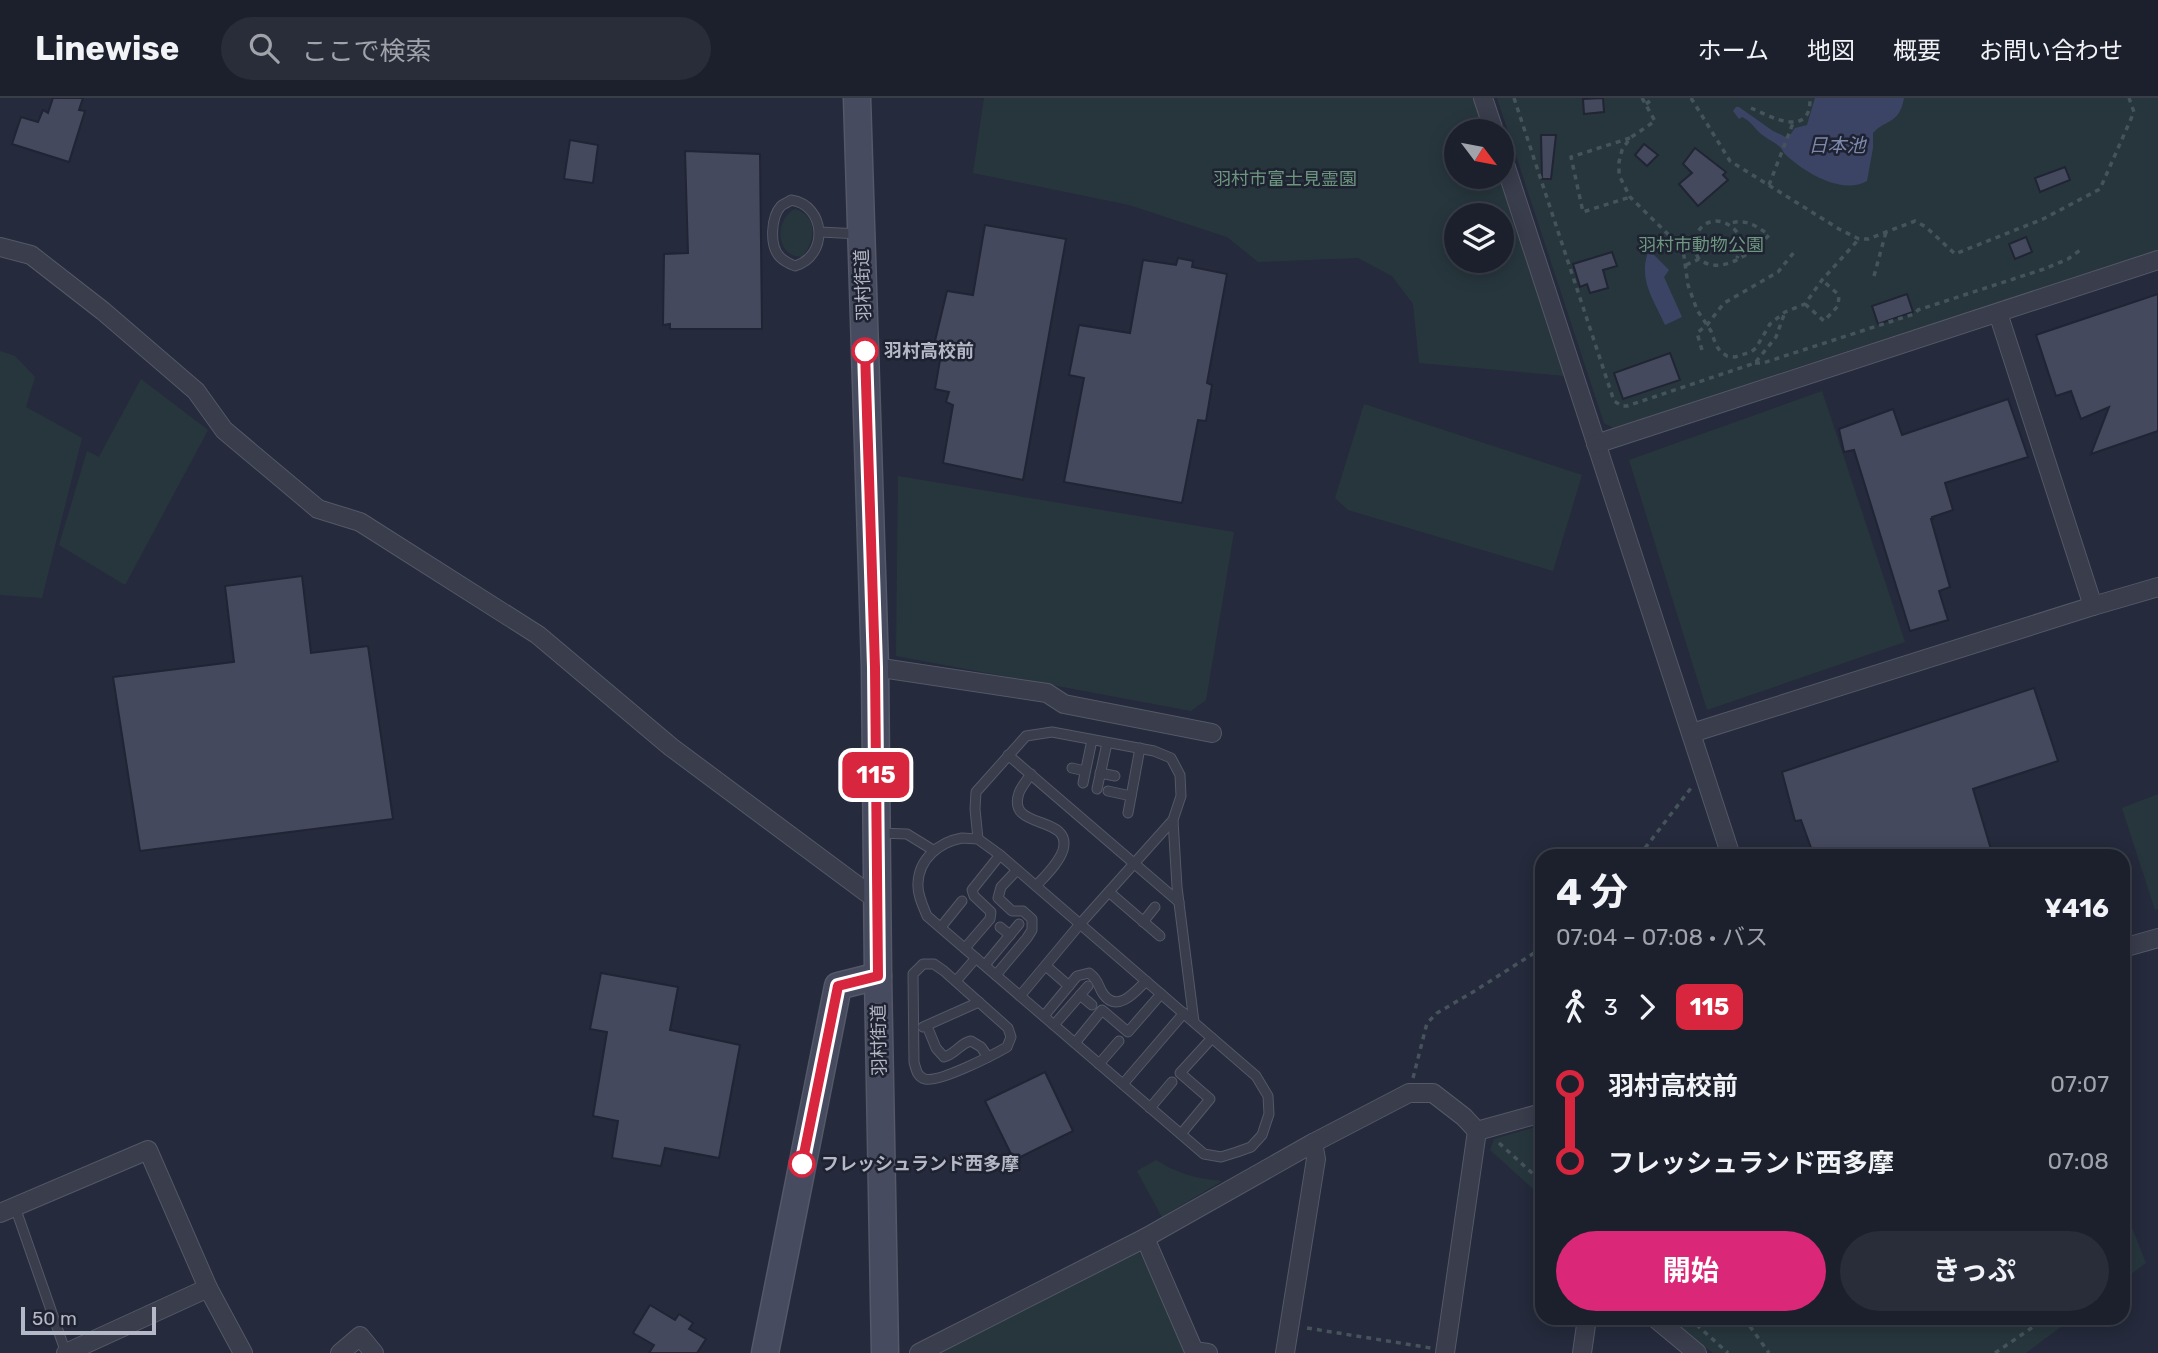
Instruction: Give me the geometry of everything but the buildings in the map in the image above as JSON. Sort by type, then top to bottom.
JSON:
[{"type":"main road","name":"羽村街道","points":[[858,98],[875,667],[885,1353]]},
{"type":"main road","points":[[765,1353],[838,986],[878,976]]},
{"type":"street","points":[[1483,98],[1490,119]]},
{"type":"street","points":[[1513,189],[1729,849]]},
{"type":"street","points":[[0,247],[31,255],[103,311],[196,391],[224,430],[318,509],[360,522],[538,635],[671,747],[878,901]]},
{"type":"street","points":[[1596,444],[2158,260]]},
{"type":"street","points":[[1998,313],[2092,606]]},
{"type":"street","points":[[1692,733],[2158,587]]},
{"type":"street","points":[[875,667],[1047,693],[1065,704],[1212,733]]},
{"type":"street","points":[[2130,946],[2158,938]]},
{"type":"street","points":[[919,1353],[1145,1238],[1313,1143],[1409,1093],[1433,1093],[1481,1130]]},
{"type":"street","points":[[1481,1130],[1535,1115]]},
{"type":"street","points":[[1445,1352],[1481,1130]]},
{"type":"street","points":[[1284,1353],[1316,1159],[1313,1143]]},
{"type":"street","points":[[8,1210],[148,1150],[208,1288],[243,1353]]},
{"type":"street","points":[[1145,1238],[1194,1351],[1208,1353]]},
{"type":"street","points":[[66,1353],[208,1288]]},
{"type":"street","points":[[1582,1353],[1586,1325]]},
{"type":"street","points":[[1663,1325],[1697,1353]]},
{"type":"street","points":[[340,1353],[360,1336],[374,1353]]},
{"type":"lane","points":[[791,200],[807,206],[820,232],[818,245],[804,263],[795,266],[788,263],[775,250],[773,229],[776,215],[782,205],[791,200]]},
{"type":"lane","points":[[820,232],[862,234]]},
{"type":"lane","points":[[978,839],[976,792],[1026,736],[1052,732],[1154,751],[1171,758],[1180,775],[1181,796],[1173,820],[1020,996]]},
{"type":"lane","points":[[1083,783],[1092,740]]},
{"type":"lane","points":[[1097,789],[1107,743]]},
{"type":"lane","points":[[1128,813],[1140,748]]},
{"type":"lane","points":[[1009,755],[1180,902]]},
{"type":"lane","points":[[1072,768],[1085,771]]},
{"type":"lane","points":[[1100,773],[1115,776]]},
{"type":"lane","points":[[1031,774],[1018,793],[1018,806],[1022,814],[1029,819],[1049,824],[1058,830],[1064,840],[1059,859],[1036,886]]},
{"type":"lane","points":[[1108,791],[1131,796]]},
{"type":"lane","points":[[1173,820],[1194,1023]]},
{"type":"lane","points":[[877,833],[906,834],[933,850]]},
{"type":"lane","points":[[978,839],[1256,1076],[1268,1096],[1269,1114],[1262,1135],[1251,1147],[1221,1157],[1204,1154],[928,916],[921,902],[918,884],[923,866],[933,850],[948,841],[978,839]]},
{"type":"lane","points":[[965,948],[990,919],[990,912],[974,896],[972,890],[1000,855]]},
{"type":"lane","points":[[996,975],[1032,930],[1032,919],[1023,911],[1012,911],[998,898],[1001,887],[1017,870]]},
{"type":"lane","points":[[1109,892],[1160,936]]},
{"type":"lane","points":[[941,927],[962,901]]},
{"type":"lane","points":[[1143,922],[1155,907]]},
{"type":"lane","points":[[985,965],[1018,924]]},
{"type":"lane","points":[[1000,927],[1010,935]]},
{"type":"lane","points":[[956,981],[976,958]]},
{"type":"lane","points":[[923,964],[934,964],[956,981],[1008,1028],[1011,1037],[1007,1047],[988,1057],[939,1079],[925,1079],[917,1073],[914,1062],[913,974],[923,964]]},
{"type":"lane","points":[[1046,966],[1069,986]]},
{"type":"lane","points":[[1044,1016],[1077,976],[1089,973],[1099,981],[1103,994],[1109,1000],[1122,1002],[1146,981]]},
{"type":"lane","points":[[1054,1025],[1088,986]]},
{"type":"lane","points":[[1075,1043],[1102,1010],[1128,1032],[1161,994]]},
{"type":"lane","points":[[1080,995],[1092,1005]]},
{"type":"lane","points":[[914,1032],[979,1002]]},
{"type":"lane","points":[[1123,1084],[1184,1013]]},
{"type":"lane","points":[[927,1026],[936,1048],[944,1057],[971,1041],[981,1047],[988,1057]]},
{"type":"lane","points":[[1181,1134],[1210,1099],[1180,1073],[1212,1038]]},
{"type":"lane","points":[[1099,1064],[1119,1041]]},
{"type":"lane","points":[[1150,1108],[1172,1082]]},
{"type":"lane","points":[[8,1210],[66,1353]]},
{"type":"path","points":[[1514,98],[1614,401],[1622,406],[1914,314],[1918,310],[2044,269],[2068,259],[2083,248]]},
{"type":"path","points":[[1630,197],[1583,212],[1571,157],[1630,138],[1655,121],[1643,98]]},
{"type":"path","points":[[1646,104],[1654,98]]},
{"type":"path","points":[[1691,98],[1730,161],[1839,229],[1859,239],[1868,239],[1915,221],[1926,227],[1955,254],[2043,219],[2100,189],[2134,112],[2129,98]]},
{"type":"path","points":[[1751,108],[1780,121],[1793,123],[1806,115],[1810,98]]},
{"type":"path","points":[[1769,185],[1793,123]]},
{"type":"path","points":[[1630,138],[1622,150],[1619,174],[1630,197],[1683,249],[1688,285],[1697,310],[1720,351],[1727,356],[1735,357],[1756,348],[1770,324],[1785,312],[1805,304],[1822,280],[1859,239]]},
{"type":"path","points":[[1728,224],[1737,221],[1752,223],[1769,235],[1748,254],[1731,263],[1715,266],[1706,264],[1694,252],[1694,242],[1699,231],[1711,222],[1720,222],[1735,230],[1741,242],[1737,258]]},
{"type":"path","points":[[1874,276],[1886,232]]},
{"type":"path","points":[[1702,350],[1697,333],[1724,303],[1778,272],[1795,251]]},
{"type":"path","points":[[1686,265],[1699,259]]},
{"type":"path","points":[[1805,304],[1824,321],[1838,306],[1839,295],[1822,280]]},
{"type":"path","points":[[1755,363],[1776,337],[1785,312]]},
{"type":"path","points":[[1644,849],[1693,784]]},
{"type":"path","points":[[1412,1080],[1427,1023],[1437,1013],[1535,952]]},
{"type":"path","points":[[1481,1130],[1535,1176]]},
{"type":"path","points":[[1289,1325],[1445,1352]]},
{"type":"path","points":[[1697,1325],[1728,1353]]},
{"type":"path","points":[[1749,1325],[1769,1353]]},
{"type":"path","points":[[1995,1353],[2036,1325]]},
{"type":"green space","name":"羽村市富士見霊園","points":[[984,98],[1474,98],[1481,119],[1444,119],[1444,189],[1504,189],[1508,203],[1444,203],[1444,273],[1514,273],[1514,220],[1565,376],[1419,363],[1413,304],[1392,276],[1358,258],[1258,262],[1227,237],[1129,205],[973,173]]},
{"type":"green space","name":"羽村市動物公園","points":[[1497,98],[2158,98],[2158,250],[1615,429],[1604,423],[1514,150],[1514,119],[1504,119]]},
{"type":"green space","points":[[795,209],[803,212],[811,223],[812,237],[802,257],[787,251],[780,237],[783,221]]},
{"type":"green space","points":[[0,351],[15,356],[35,377],[26,407],[82,438],[42,598],[0,595]]},
{"type":"green space","points":[[141,379],[208,430],[125,585],[59,545],[87,451],[99,457]]},
{"type":"green space","points":[[1822,391],[1905,642],[1707,710],[1629,460]]},
{"type":"green space","points":[[1364,404],[1582,475],[1553,571],[1348,510],[1335,498]]},
{"type":"green space","points":[[898,476],[1234,532],[1206,700],[1191,711],[896,656]]},
{"type":"green space","points":[[2158,794],[2158,909],[2155,910],[2122,808]]},
{"type":"green space","points":[[1535,1127],[1535,1191],[1490,1150],[1494,1139]]},
{"type":"green space","points":[[1156,1160],[1187,1175],[1222,1181],[1162,1217],[1137,1171]]},
{"type":"green space","points":[[2130,1223],[2146,1263],[2130,1275]]},
{"type":"green space","points":[[1139,1252],[1193,1353],[933,1353]]},
{"type":"green space","points":[[1677,1325],[2064,1325],[2026,1353],[1713,1353]]},
{"type":"water","name":"日本池","points":[[1815,98],[1904,98],[1896,117],[1873,133],[1867,181],[1857,185],[1836,184],[1814,175],[1795,163],[1747,120],[1742,117],[1739,119],[1733,111],[1739,107],[1773,131],[1788,138],[1795,128],[1807,125]]},
{"type":"water","points":[[1649,250],[1669,270],[1664,277],[1682,317],[1665,325],[1646,280]]},
{"type":"bus line","name":"115","points":[[802,1164],[838,986],[878,976],[875,667],[865,351]]},
{"type":"place","name":"羽村高校前","points":[[865,351]]},
{"type":"place","name":"フレッシュランド西多摩","points":[[802,1164]]}]
